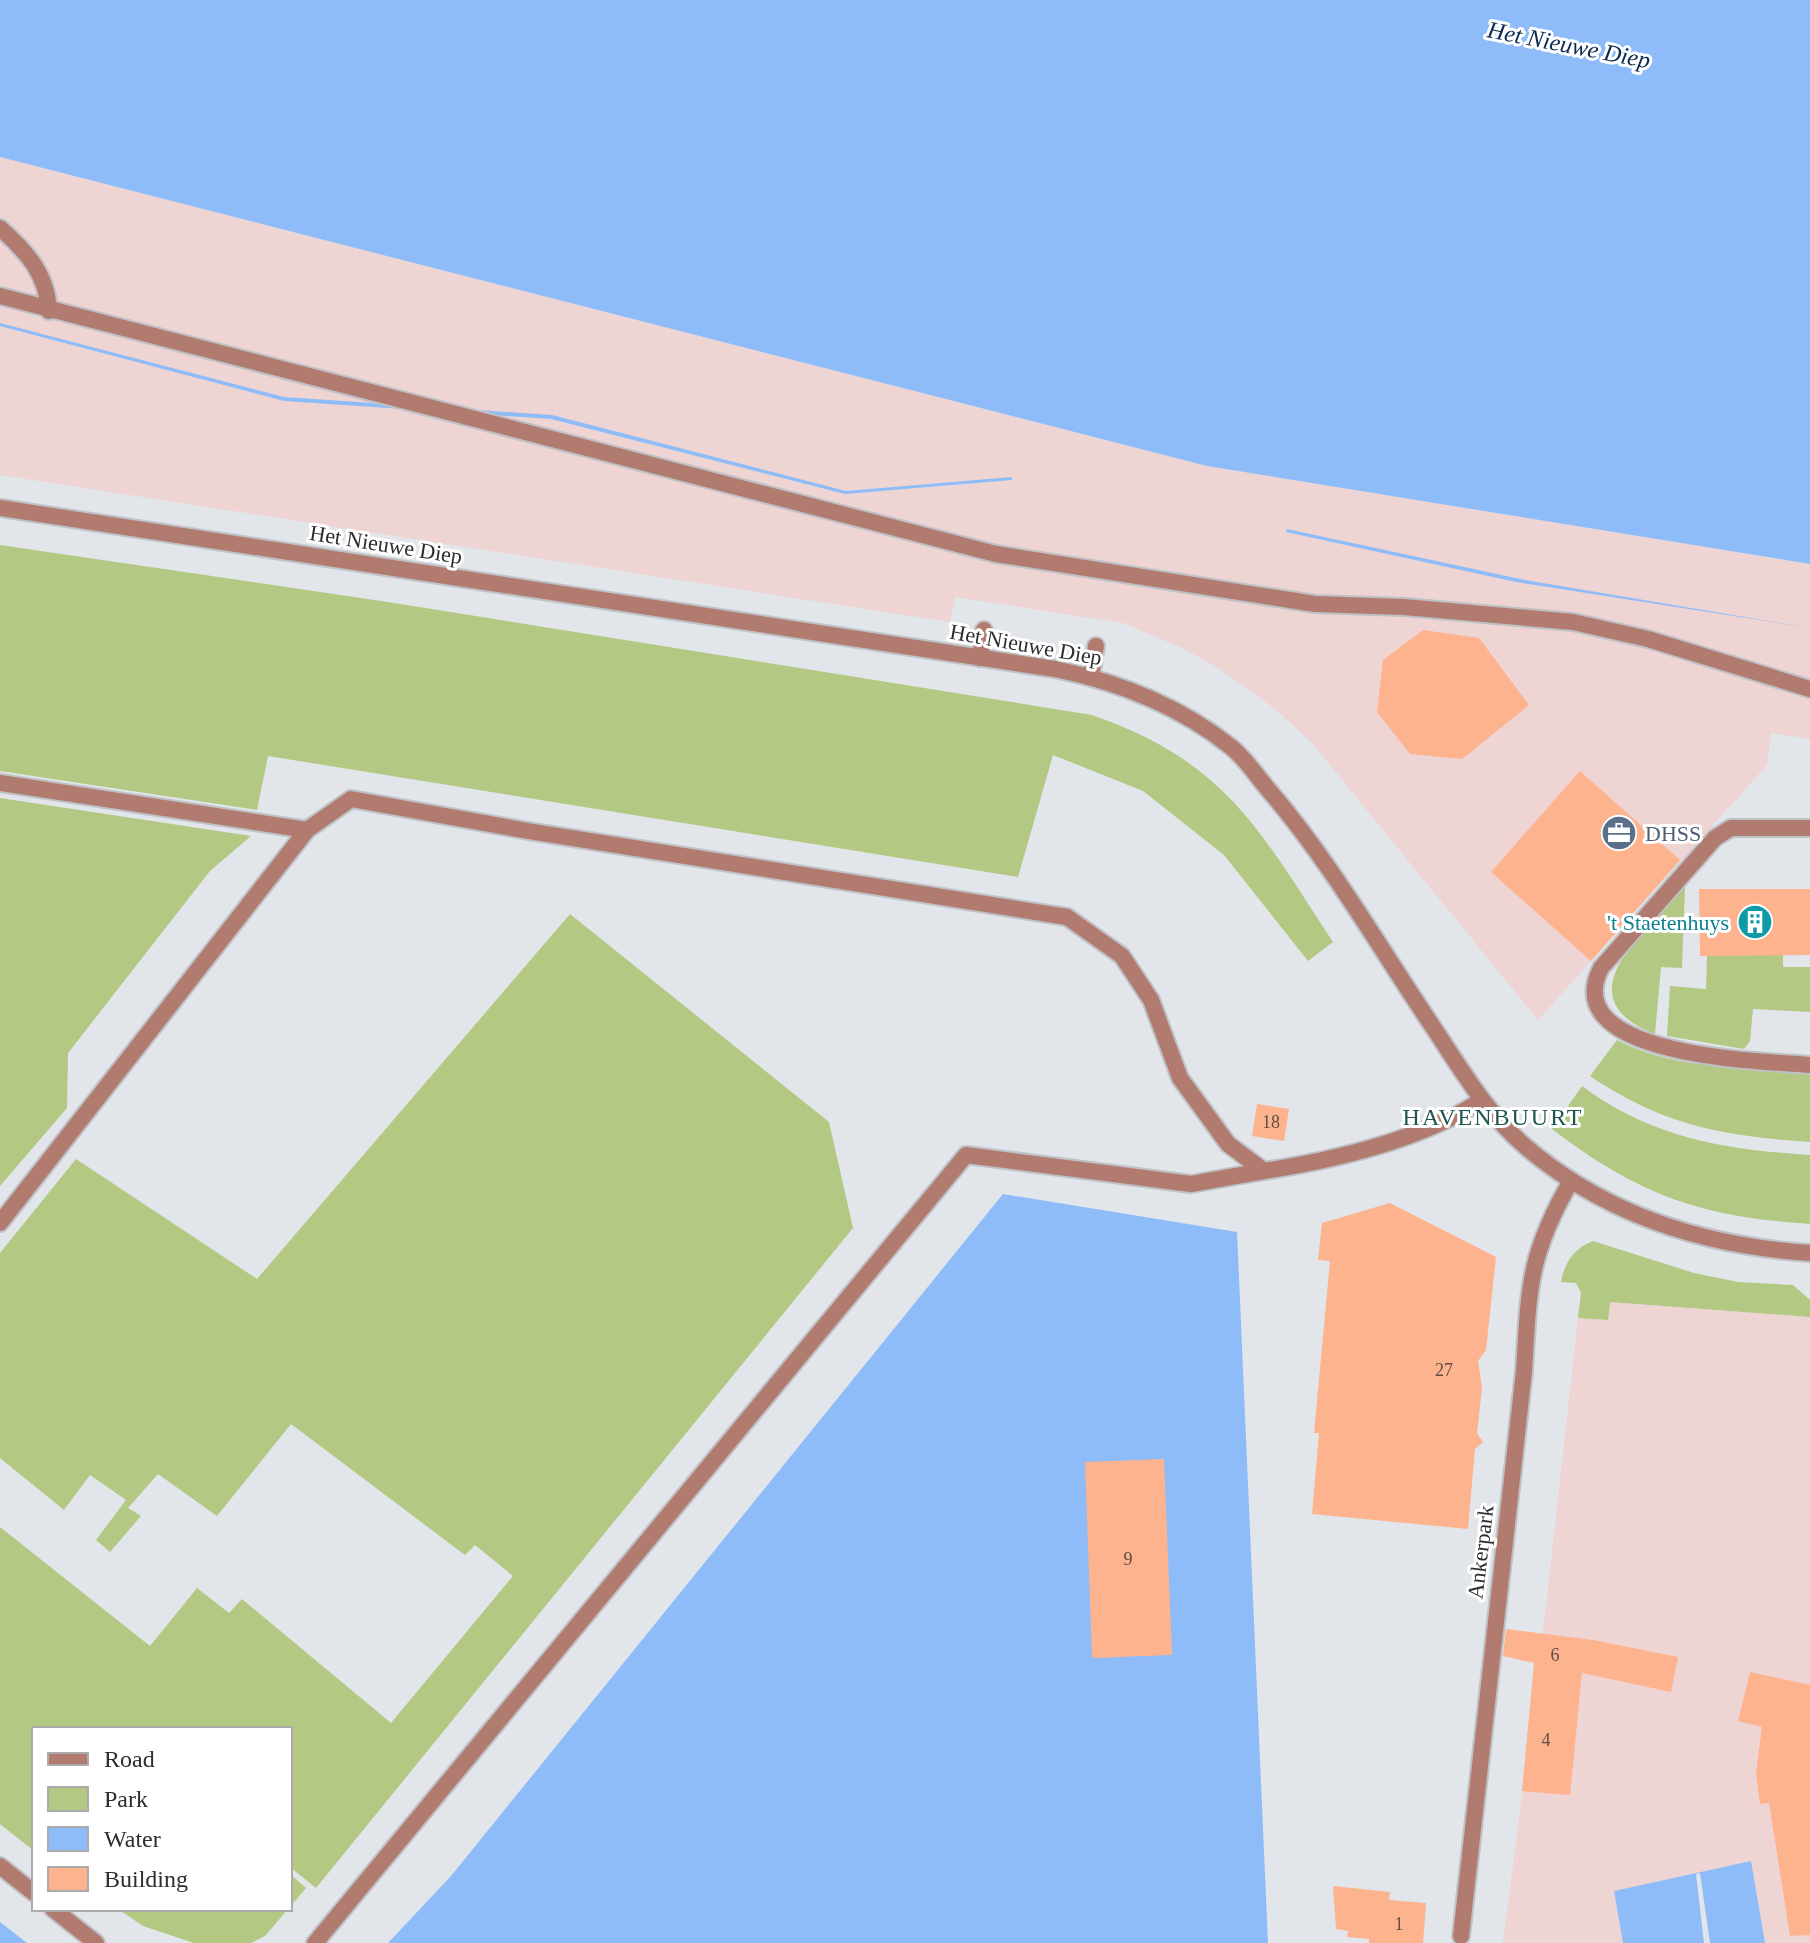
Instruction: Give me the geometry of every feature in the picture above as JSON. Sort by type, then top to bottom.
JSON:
[{"type":"street","points":[[0,228],[35,263],[48,293],[49,311]]},
{"type":"street","points":[[0,296],[996,554],[1315,604],[1419,608],[1573,622],[1648,639],[1806,683]]},
{"type":"street","name":"Het Nieuwe Diep","points":[[0,508],[1091,676],[1152,698],[1232,747],[1292,817],[1482,1100],[1524,1145],[1603,1201],[1677,1232],[1758,1249],[1810,1253]]},
{"type":"street","points":[[980,658],[984,630]]},
{"type":"street","points":[[1091,676],[1096,646]]},
{"type":"street","points":[[0,783],[307,830]]},
{"type":"street","points":[[0,1223],[307,830],[351,799],[565,838],[1067,917],[1122,956],[1151,1000],[1180,1078],[1228,1144],[1264,1171]]},
{"type":"street","points":[[1810,828],[1731,828],[1715,838],[1601,968],[1594,993],[1597,1006],[1616,1027],[1657,1045],[1706,1055],[1810,1065]]},
{"type":"street","points":[[315,1943],[966,1155],[1191,1184],[1321,1161],[1462,1113],[1482,1100]]},
{"type":"street","name":"Ankerpark","points":[[1461,1936],[1524,1371],[1529,1286],[1542,1235],[1571,1181]]},
{"type":"street","points":[[0,1866],[32,1891]]},
{"type":"street","points":[[56,1911],[96,1943]]},
{"type":"shaded area","points":[[0,157],[1207,466],[1810,564],[1810,739],[1771,733],[1767,765],[1538,1020],[1312,743],[1274,708],[1218,668],[1182,648],[1123,623],[955,597],[950,622],[0,475]]},
{"type":"shaded area","points":[[1610,1302],[1810,1317],[1810,1943],[1765,1943],[1751,1862],[1615,1891],[1623,1943],[1503,1943],[1547,1597],[1578,1318],[1607,1320]]},
{"type":"green space","points":[[0,545],[388,602],[1092,715],[1138,734],[1176,755],[1208,778],[1260,833],[1333,942],[1308,961],[1224,855],[1143,791],[1053,755],[1018,877],[268,756],[257,810],[0,771]]},
{"type":"green space","points":[[0,798],[251,836],[210,871],[68,1053],[67,1108],[0,1186]]},
{"type":"green space","points":[[1685,887],[1682,968],[1661,967],[1655,1034],[1627,1019],[1614,1002],[1612,983],[1633,943]]},
{"type":"green space","points":[[570,914],[829,1122],[853,1228],[316,1888],[292,1869],[292,1727],[32,1727],[32,1849],[0,1824],[0,1527],[150,1646],[197,1588],[229,1613],[242,1599],[391,1723],[513,1576],[475,1545],[465,1555],[291,1424],[217,1516],[158,1474],[128,1508],[141,1516],[110,1552],[96,1540],[126,1500],[90,1475],[64,1510],[0,1458],[0,1253],[76,1159],[257,1279]]},
{"type":"green space","points":[[1783,933],[1783,967],[1810,967],[1810,1012],[1753,1009],[1750,1041],[1744,1049],[1667,1036],[1670,986],[1706,989],[1707,956]]},
{"type":"green space","points":[[1617,1040],[1639,1050],[1686,1062],[1810,1073],[1810,1142],[1722,1132],[1695,1126],[1643,1107],[1590,1076]]},
{"type":"green space","points":[[1582,1086],[1635,1118],[1691,1138],[1720,1145],[1810,1155],[1810,1224],[1771,1221],[1703,1208],[1672,1199],[1613,1171],[1552,1129]]},
{"type":"green space","points":[[1593,1241],[1694,1273],[1738,1282],[1793,1285],[1810,1300],[1810,1317],[1610,1302],[1608,1320],[1578,1318],[1581,1293],[1576,1283],[1561,1282],[1571,1257]]},
{"type":"green space","points":[[292,1876],[306,1888],[292,1905]]},
{"type":"green space","points":[[121,1911],[286,1911],[265,1936],[251,1943],[194,1943],[143,1926]]},
{"type":"water","points":[[0,0],[1810,0],[1810,564],[1207,466],[0,157]]},
{"type":"water","points":[[0,323],[284,397],[552,415],[846,491],[1012,477],[1012,480],[845,494],[551,419],[284,401],[0,326]]},
{"type":"water","points":[[1287,529],[1525,580],[1810,628],[1516,582],[1286,532]]},
{"type":"water","points":[[1003,1194],[1237,1232],[1268,1943],[388,1943],[451,1876]]},
{"type":"water","points":[[1751,1861],[1765,1943],[1623,1943],[1614,1891]]},
{"type":"water","points":[[0,1922],[27,1943],[0,1943]]},
{"type":"pier","points":[[1700,1873],[1710,1943],[1704,1943],[1696,1874]]},
{"type":"building","points":[[1423,630],[1479,638],[1529,705],[1462,759],[1410,754],[1377,712],[1383,660]]},
{"type":"building","points":[[1580,771],[1680,860],[1591,961],[1491,872]]},
{"type":"building","name":"'t Staetenhuys","points":[[1699,889],[1810,889],[1810,955],[1700,956]]},
{"type":"building","points":[[1257,1104],[1289,1109],[1284,1141],[1252,1136]]},
{"type":"building","points":[[1390,1203],[1496,1257],[1486,1350],[1478,1361],[1482,1388],[1477,1433],[1483,1442],[1475,1449],[1468,1529],[1312,1514],[1319,1433],[1314,1433],[1330,1261],[1318,1260],[1322,1223]]},
{"type":"building","points":[[1164,1459],[1172,1655],[1092,1658],[1085,1462]]},
{"type":"building","points":[[1506,1629],[1593,1640],[1678,1657],[1671,1692],[1582,1673],[1570,1795],[1522,1791],[1534,1663],[1503,1656]]},
{"type":"building","points":[[1750,1672],[1810,1685],[1810,1935],[1790,1936],[1769,1803],[1760,1804],[1756,1773],[1762,1727],[1738,1721]]},
{"type":"building","points":[[1333,1886],[1390,1892],[1389,1900],[1426,1903],[1423,1943],[1369,1943],[1369,1939],[1347,1937],[1348,1931],[1336,1929]]},
{"type":"place","name":"DHSS","points":[[1619,833]]},
{"type":"place","name":"'t Staetenhuys","points":[[1755,922]]},
{"type":"district","name":"HAVENBUURT","points":[[1493,1117]]}]
